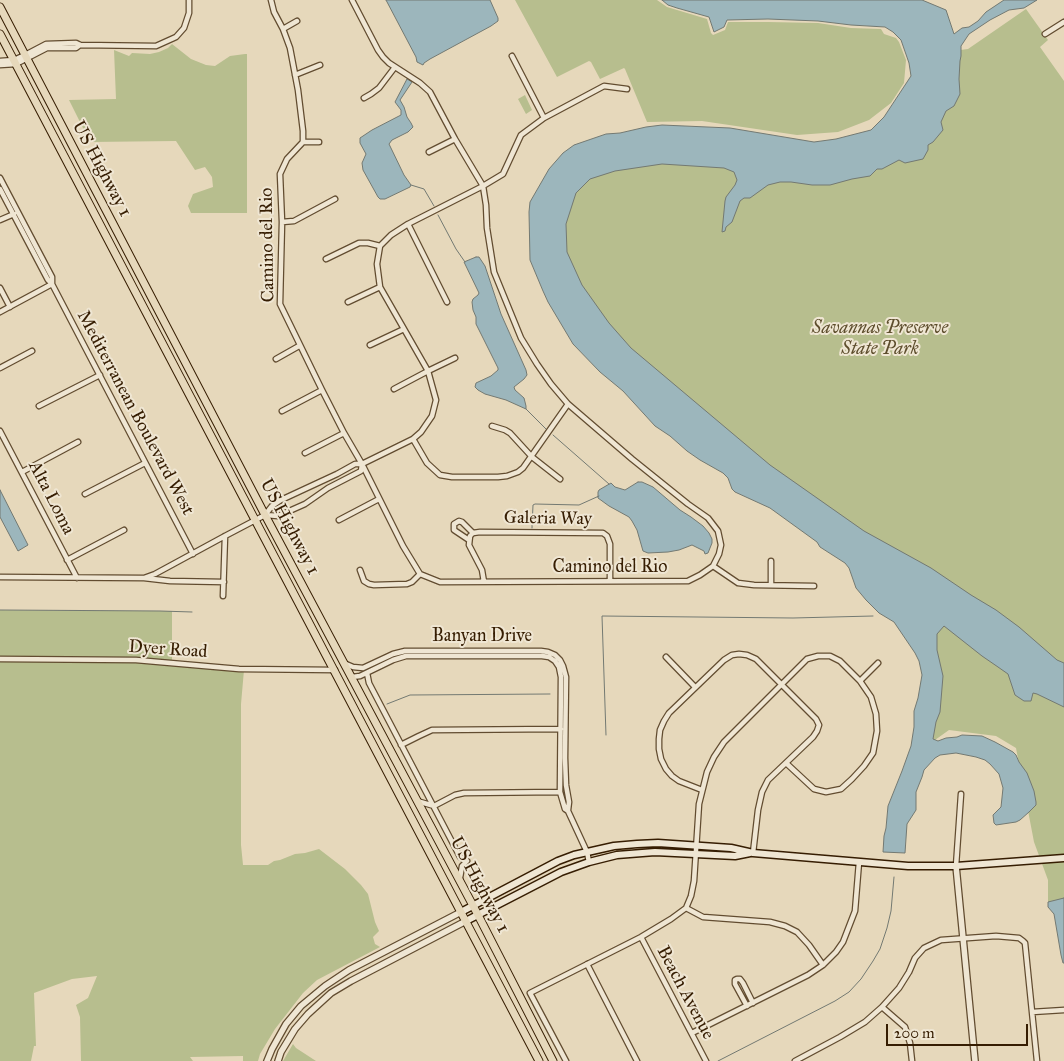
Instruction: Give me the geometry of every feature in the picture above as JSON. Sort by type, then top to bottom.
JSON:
[{"type":"main road","name":"US Highway 1","points":[[0,7],[265,516],[554,1061]]},
{"type":"main road","name":"US Highway 1","points":[[0,34],[539,1061]]},
{"type":"main road","points":[[147,315],[158,322],[165,323]]},
{"type":"main road","points":[[156,331],[163,332],[174,340]]},
{"type":"main road","points":[[327,656],[352,677]]},
{"type":"main road","points":[[335,670],[358,690]]},
{"type":"main road","points":[[461,912],[558,861],[574,855],[614,846],[658,843],[731,848],[753,853],[908,866],[956,866],[1064,858]]},
{"type":"main road","points":[[466,921],[561,872],[616,855],[667,852],[735,856],[753,853]]},
{"type":"street","points":[[0,65],[15,62],[47,48],[65,45],[76,48],[80,46],[156,46],[176,37],[184,28],[189,13],[189,0]]},
{"type":"street","points":[[271,0],[274,12],[290,48],[303,131],[303,142],[319,142]]},
{"type":"street","points":[[352,0],[381,55],[395,67],[410,75],[430,92],[482,186],[494,272],[521,338],[551,384],[568,404],[632,459],[708,518],[718,531],[721,544],[719,554],[713,566],[738,583],[814,586]]},
{"type":"street","points":[[283,29],[298,22]]},
{"type":"street","points":[[1045,34],[1064,22]]},
{"type":"street","points":[[512,56],[544,118]]},
{"type":"street","points":[[0,60],[15,62]]},
{"type":"street","points":[[295,75],[320,65]]},
{"type":"street","points":[[364,98],[379,88],[395,67]]},
{"type":"street","points":[[265,516],[272,506],[281,500],[338,474],[355,464],[362,464],[413,439],[422,432],[432,416],[436,400],[428,371],[380,287],[377,264],[380,246],[391,235],[408,224],[502,174],[521,135],[544,118],[604,86],[627,89]]},
{"type":"street","points":[[429,152],[455,139]]},
{"type":"street","name":"Camino del Rio","points":[[303,142],[287,159],[280,174],[282,222],[280,304],[379,500],[420,574],[440,582],[688,581],[713,566]]},
{"type":"street","name":"Mediterranean Boulevard West","points":[[0,178],[48,280],[52,284],[100,374],[193,554]]},
{"type":"street","name":"Mediterranean Boulevard West","points":[[0,189],[16,213]]},
{"type":"street","points":[[282,222],[294,221],[335,199]]},
{"type":"street","points":[[0,220],[16,213]]},
{"type":"street","points":[[408,224],[448,302]]},
{"type":"street","points":[[326,259],[359,243],[380,246]]},
{"type":"street","points":[[0,312],[52,284]]},
{"type":"street","points":[[348,302],[380,287]]},
{"type":"street","points":[[0,288],[10,307]]},
{"type":"street","points":[[370,345],[404,329]]},
{"type":"street","points":[[276,359],[300,346]]},
{"type":"street","points":[[0,368],[32,351]]},
{"type":"street","points":[[394,389],[455,358]]},
{"type":"street","points":[[39,406],[100,374]]},
{"type":"street","points":[[282,411],[322,390]]},
{"type":"street","points":[[413,439],[427,463],[440,474],[448,477],[507,476],[520,470],[532,457],[568,404]]},
{"type":"street","points":[[492,426],[510,434],[532,457],[560,479]]},
{"type":"street","name":"Alta Loma","points":[[0,431],[77,578]]},
{"type":"street","points":[[305,453],[344,432]]},
{"type":"street","points":[[22,472],[78,442]]},
{"type":"street","points":[[85,494],[145,463]]},
{"type":"street","points":[[144,578],[155,574],[254,521],[265,516],[278,516],[305,504],[328,488],[361,471],[362,464]]},
{"type":"street","points":[[339,520],[379,500]]},
{"type":"street","name":"Galeria Way","points":[[484,582],[482,570],[469,545],[469,540],[458,533],[454,528],[454,524],[462,522],[473,533],[602,533],[610,544],[610,581]]},
{"type":"street","points":[[67,560],[124,530]]},
{"type":"street","points":[[469,540],[473,533]]},
{"type":"street","points":[[223,596],[225,536]]},
{"type":"street","points":[[771,561],[771,585]]},
{"type":"street","points":[[360,570],[364,580],[374,585],[407,584],[420,574]]},
{"type":"street","points":[[0,577],[144,578],[170,581],[224,582]]},
{"type":"street","name":"Banyan Drive","points":[[344,663],[360,668],[376,666],[405,654],[545,654],[555,661],[559,667],[561,678],[568,811]]},
{"type":"street","points":[[702,790],[687,785],[672,776],[661,759],[658,739],[669,713],[695,687],[732,655],[748,655],[756,659],[816,719],[818,725],[813,737],[768,780],[762,792],[758,810],[753,853]]},
{"type":"street","points":[[566,1061],[530,993],[641,937],[686,908],[694,881],[699,804],[710,765],[724,742],[807,659],[818,656],[830,656],[840,661],[860,681],[871,697],[876,714],[877,731],[873,753],[864,766],[841,789],[826,792],[814,789],[786,763]]},
{"type":"street","points":[[666,657],[695,687]]},
{"type":"street","name":"Dyer Road","points":[[0,659],[136,660],[239,669],[335,670]]},
{"type":"street","points":[[860,681],[878,663]]},
{"type":"street","name":"Banyan Drive","points":[[352,677],[367,673],[376,666]]},
{"type":"street","points":[[367,673],[369,683],[460,857],[467,861],[462,866],[459,880]]},
{"type":"street","name":"Banyan Drive","points":[[563,699],[560,792],[565,809],[568,811],[587,852],[589,862]]},
{"type":"street","points":[[401,746],[432,730],[561,730]]},
{"type":"street","points":[[417,801],[434,806],[464,793],[560,792]]},
{"type":"street","points":[[961,794],[956,866],[975,1061]]},
{"type":"street","points":[[692,1033],[808,974],[823,965],[836,952],[843,942],[855,911],[859,862]]},
{"type":"street","points":[[686,908],[703,917],[770,922],[785,926],[797,932],[823,965]]},
{"type":"street","points":[[267,1061],[286,1024],[301,1006],[324,986],[350,970],[461,912]]},
{"type":"street","points":[[278,1061],[295,1029],[331,993],[466,921]]},
{"type":"street","name":"Beach Avenue","points":[[641,937],[706,1061]]},
{"type":"street","points":[[795,1061],[865,1022],[899,988],[915,958],[924,948],[941,940],[1011,937],[1019,938],[1023,941],[1026,950],[1037,1061]]},
{"type":"street","points":[[587,964],[637,1061]]},
{"type":"street","points":[[747,1006],[735,984],[737,979],[740,979],[743,983],[753,1003]]},
{"type":"street","points":[[882,1007],[905,1027],[910,1043],[912,1061]]},
{"type":"street","points":[[1032,1012],[1064,1010]]},
{"type":"green space","points":[[515,0],[657,0],[667,7],[707,19],[713,35],[725,30],[728,22],[818,23],[851,28],[881,29],[884,34],[896,38],[899,42],[906,60],[904,83],[891,103],[869,120],[838,132],[797,135],[702,121],[647,122],[624,68],[600,79],[589,61],[557,77]]},
{"type":"green space","name":"Savannas Preserve State Park","points":[[1026,9],[1048,40],[1040,47],[1064,81],[1064,902],[1048,902],[1048,880],[1034,842],[1016,748],[996,736],[949,730],[928,745],[928,646],[939,620],[656,391],[555,267],[566,189],[590,164],[893,150],[945,52],[968,49]]},
{"type":"green space","points":[[172,44],[191,59],[206,65],[215,66],[230,56],[247,54],[247,213],[191,213],[188,206],[193,194],[213,187],[212,177],[205,167],[195,170],[176,141],[90,142],[69,100],[116,99],[114,50],[129,56],[132,53],[150,54],[168,48]]},
{"type":"green space","points":[[525,95],[532,110],[526,114],[518,99]]},
{"type":"green space","points":[[0,610],[172,611],[172,664],[244,670],[241,704],[241,845],[243,865],[268,865],[295,854],[319,849],[345,869],[368,894],[379,931],[373,937],[375,944],[380,947],[317,980],[303,993],[275,1029],[260,1054],[258,1061],[243,1061],[243,1056],[190,1057],[193,1061],[81,1061],[80,1017],[76,1005],[88,998],[97,976],[72,979],[34,993],[36,1046],[34,1046],[31,1061],[0,1061]]},
{"type":"green space","points":[[293,1044],[296,1048],[316,1061],[283,1061]]},
{"type":"water","points":[[386,0],[490,0],[498,21],[430,59],[423,65],[417,62]]},
{"type":"water","points":[[662,0],[922,0],[946,10],[954,34],[978,21],[986,12],[1004,0],[1037,0],[1024,8],[1009,10],[969,34],[961,46],[960,94],[954,106],[946,111],[941,122],[943,130],[928,145],[928,150],[923,159],[905,163],[899,160],[882,169],[877,169],[870,176],[830,185],[780,182],[768,185],[750,198],[744,198],[740,201],[732,222],[722,232],[726,197],[737,180],[734,172],[724,168],[662,164],[615,171],[590,179],[576,193],[566,224],[567,252],[582,285],[609,323],[631,348],[770,465],[864,531],[931,568],[996,610],[1057,660],[1064,663],[1064,707],[1033,693],[1031,701],[1024,701],[1015,695],[1008,674],[944,626],[937,634],[937,650],[943,676],[940,712],[933,739],[938,741],[962,735],[982,736],[1016,755],[1027,773],[1034,791],[1036,805],[1016,822],[996,825],[994,823],[993,815],[1001,807],[1003,788],[999,774],[990,764],[976,757],[956,753],[940,755],[924,770],[916,792],[916,810],[907,824],[905,853],[883,852],[888,806],[911,746],[914,711],[922,675],[915,653],[894,622],[879,613],[856,588],[849,568],[845,563],[820,547],[817,542],[770,508],[735,492],[728,478],[723,473],[700,460],[655,426],[623,391],[600,372],[573,344],[543,291],[530,260],[530,202],[549,169],[563,153],[574,145],[606,134],[662,125],[730,128],[814,142],[836,139],[871,130],[884,117],[911,76],[909,63],[901,40],[885,27],[818,21],[727,20],[724,27],[714,32],[709,17],[668,5]]},
{"type":"water","points":[[407,79],[412,82],[400,100],[413,127],[408,132],[392,140],[389,144],[411,185],[385,199],[380,199],[363,170],[362,163],[366,154],[360,143],[360,138],[401,115],[401,110],[395,102]]},
{"type":"water","points":[[479,257],[485,266],[501,314],[526,370],[527,375],[514,387],[524,398],[526,409],[506,400],[485,394],[475,387],[476,383],[491,376],[498,370],[476,324],[473,310],[473,299],[479,293],[464,262]]},
{"type":"water","points":[[638,482],[653,487],[680,510],[703,526],[712,539],[708,553],[705,554],[704,551],[692,545],[668,552],[648,553],[643,551],[637,530],[629,517],[598,498],[599,490],[611,483],[615,487],[625,490]]},
{"type":"water","points":[[0,490],[28,545],[18,551],[0,517]]},
{"type":"water","points":[[1064,898],[1063,963],[1054,914],[1048,907],[1048,902]]},
{"type":"waterway","points":[[411,185],[424,189],[434,206]]},
{"type":"waterway","points":[[438,215],[465,262]]},
{"type":"waterway","points":[[526,409],[546,429]]},
{"type":"waterway","points":[[553,435],[609,484]]},
{"type":"waterway","points":[[532,528],[533,505],[535,504],[579,505],[599,496]]},
{"type":"waterway","points":[[0,610],[192,612]]},
{"type":"waterway","points":[[606,735],[602,616],[793,618],[873,616]]},
{"type":"waterway","points":[[387,704],[410,695],[550,694]]},
{"type":"waterway","points":[[718,1061],[849,992],[861,979],[880,949],[891,911],[894,877]]}]
